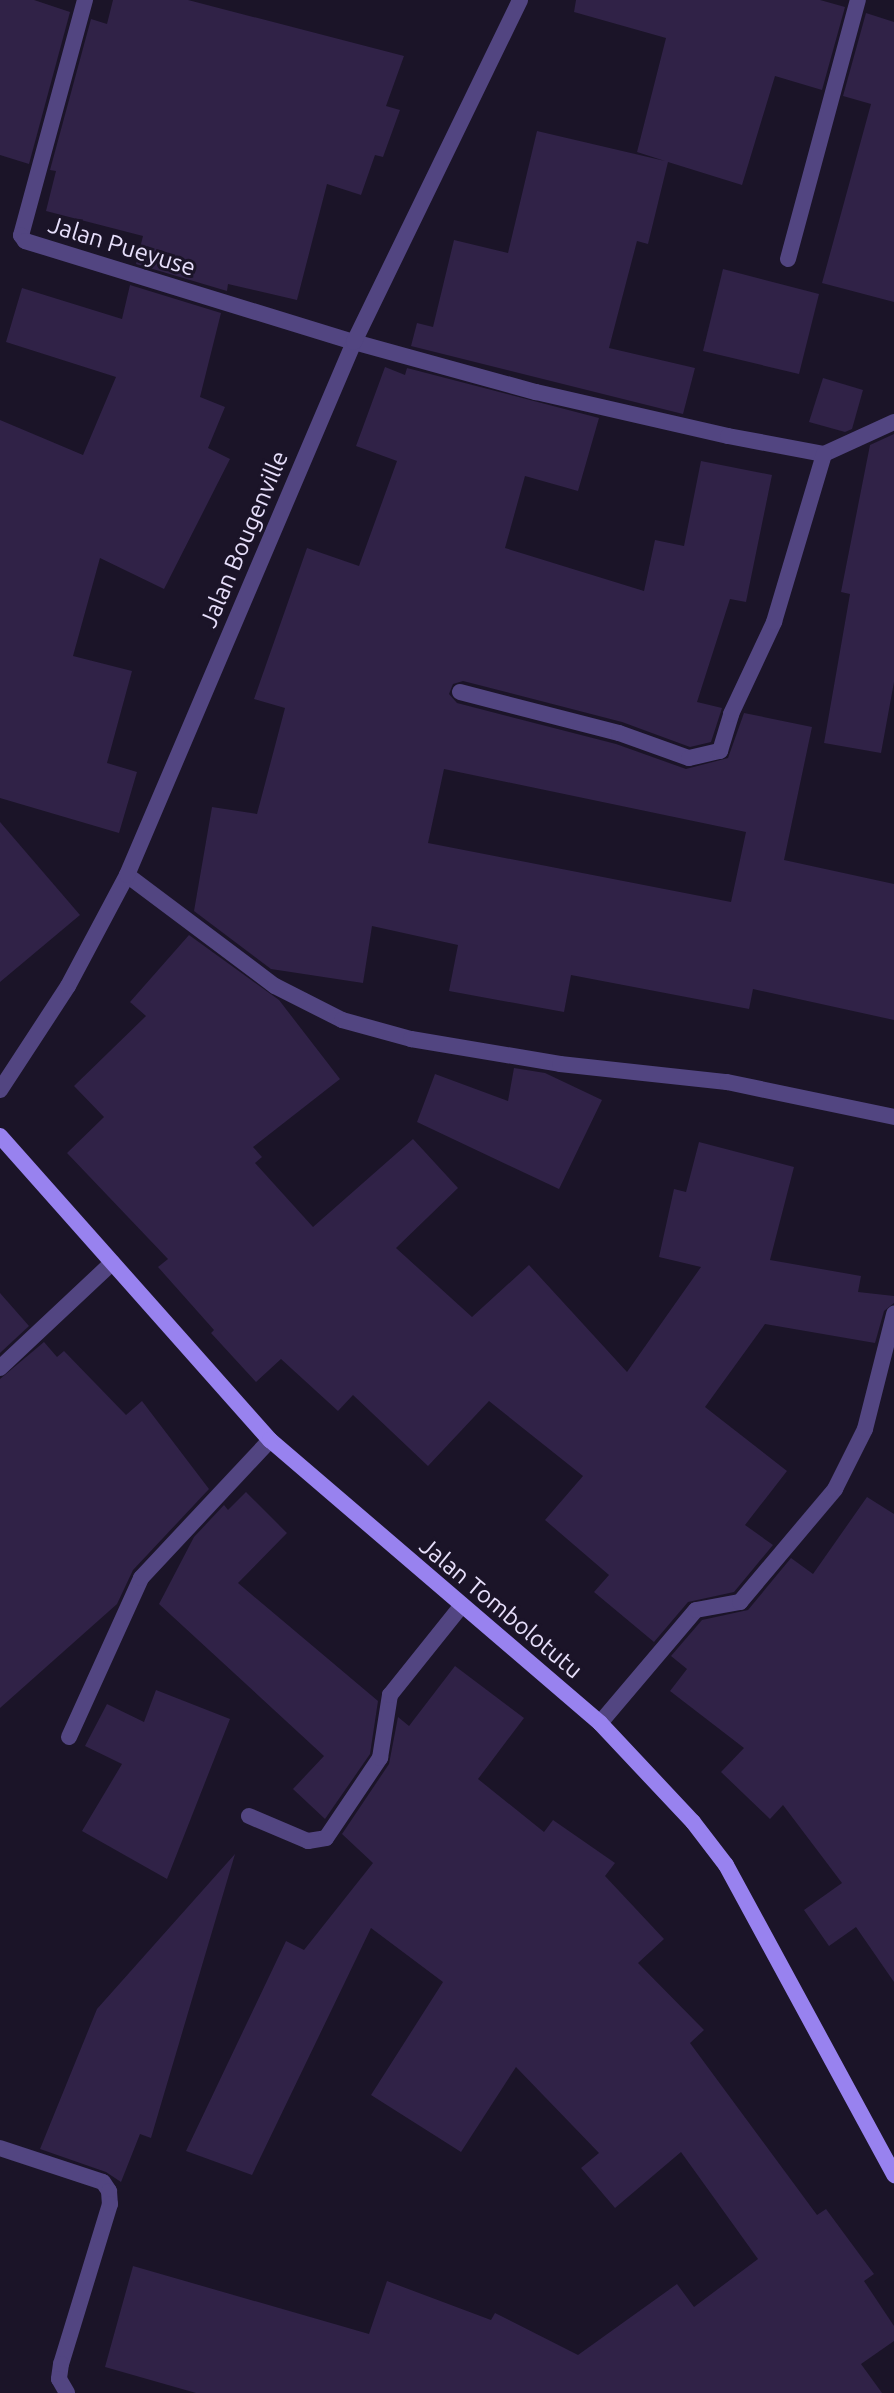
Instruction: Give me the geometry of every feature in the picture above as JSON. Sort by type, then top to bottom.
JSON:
[{"type":"street","name":"Jalan Pueyuse","points":[[85,0],[22,240],[354,342]]},
{"type":"street","name":"Jalan Bougenville","points":[[0,1090],[68,986],[127,875],[354,342],[520,0]]},
{"type":"street","points":[[788,259],[858,0]]},
{"type":"street","points":[[354,342],[536,392],[824,454],[894,422]]},
{"type":"street","points":[[460,692],[619,733],[689,758],[720,751],[731,714],[774,622],[824,454]]},
{"type":"street","points":[[127,875],[275,986],[342,1020],[411,1039],[560,1064],[727,1082],[894,1117]]},
{"type":"street","name":"Jalan Tombolotutu","points":[[0,1136],[270,1440],[600,1723],[693,1822],[726,1865],[894,2175]]},
{"type":"street","points":[[0,1368],[112,1263]]},
{"type":"street","points":[[600,1723],[696,1610],[740,1602],[835,1489],[865,1429],[894,1314]]},
{"type":"street","points":[[69,1737],[141,1578],[270,1440]]},
{"type":"street","points":[[249,1816],[308,1841],[326,1838],[380,1758],[390,1695],[462,1605]]},
{"type":"street","points":[[0,2148],[103,2182],[109,2191],[110,2204],[61,2364],[59,2379],[67,2393]]},
{"type":"building","points":[[0,0],[34,0],[70,12],[29,164],[0,155]]},
{"type":"building","points":[[113,0],[188,0],[404,56],[386,106],[400,110],[383,157],[375,155],[361,195],[327,184],[297,300],[228,284],[227,291],[136,264],[143,236],[46,211],[56,171],[50,170],[91,19],[107,24]]},
{"type":"building","points":[[576,0],[820,0],[845,7],[822,90],[775,76],[742,185],[668,162],[648,244],[637,241],[609,348],[695,368],[683,414],[411,346],[417,323],[433,327],[454,240],[508,253],[537,131],[665,161],[637,152],[666,38],[574,12]]},
{"type":"building","points":[[866,13],[894,22],[894,302],[822,283],[871,104],[843,96]]},
{"type":"building","points":[[723,269],[819,294],[799,374],[703,351]]},
{"type":"building","points":[[130,285],[221,313],[200,397],[225,407],[208,448],[230,459],[164,589],[100,558],[73,656],[132,671],[107,763],[137,772],[119,833],[0,798],[0,420],[83,455],[116,377],[6,342],[22,288],[122,319]]},
{"type":"building","points":[[385,367],[405,375],[407,368],[599,418],[578,491],[525,476],[505,548],[644,591],[655,540],[684,546],[701,461],[772,475],[746,602],[730,599],[697,702],[722,708],[711,742],[690,747],[622,722],[463,681],[453,684],[449,694],[457,703],[616,744],[686,769],[728,758],[744,713],[812,727],[784,860],[894,884],[894,1020],[753,989],[749,1009],[571,975],[564,1012],[449,991],[458,945],[372,926],[363,983],[271,969],[194,911],[212,807],[257,814],[285,708],[254,699],[307,548],[359,566],[397,461],[356,446]],"holes":[[[444,769],[746,832],[731,902],[428,843]]]},
{"type":"building","points":[[823,378],[863,390],[852,429],[845,432],[809,422]]},
{"type":"building","points":[[894,434],[894,682],[881,753],[824,743],[850,594],[841,592],[870,445]]},
{"type":"building","points":[[0,822],[80,915],[0,982]]},
{"type":"building","points":[[189,935],[279,1000],[340,1079],[253,1147],[262,1157],[255,1163],[313,1227],[413,1139],[458,1188],[396,1248],[472,1317],[529,1265],[627,1372],[701,1267],[659,1257],[674,1189],[686,1192],[699,1142],[794,1167],[770,1260],[861,1276],[858,1292],[894,1296],[894,1303],[884,1311],[875,1343],[765,1324],[705,1407],[787,1471],[745,1525],[773,1545],[734,1592],[688,1602],[654,1642],[594,1592],[609,1575],[545,1520],[583,1476],[489,1401],[428,1466],[353,1395],[338,1411],[281,1359],[256,1382],[211,1333],[214,1330],[158,1267],[168,1259],[67,1153],[104,1117],[74,1086],[146,1016],[130,1002]]},
{"type":"building","points":[[514,1068],[545,1073],[602,1100],[559,1189],[417,1122],[435,1074],[508,1101]]},
{"type":"building","points":[[0,1293],[29,1326],[0,1353]]},
{"type":"building","points":[[44,1342],[57,1357],[64,1351],[126,1415],[142,1401],[209,1489],[133,1570],[117,1604],[0,1708],[0,1379]]},
{"type":"building","points":[[246,1492],[287,1533],[238,1583],[378,1701],[370,1754],[325,1819],[293,1789],[324,1756],[159,1604],[194,1537],[224,1505],[228,1510]]},
{"type":"building","points":[[867,1497],[894,1514],[894,1982],[856,1927],[829,1946],[804,1910],[842,1883],[783,1805],[770,1819],[721,1772],[744,1748],[670,1691],[687,1669],[671,1656],[702,1620],[748,1610],[791,1558],[813,1574]]},
{"type":"building","points":[[455,1666],[524,1718],[478,1779],[544,1832],[553,1820],[615,1863],[605,1876],[664,1939],[638,1963],[704,2030],[690,2043],[817,2215],[826,2209],[874,2274],[864,2281],[894,2326],[894,2341],[861,2364],[882,2393],[196,2393],[105,2367],[133,2266],[369,2334],[387,2281],[491,2320],[495,2313],[578,2355],[677,2284],[694,2307],[758,2259],[681,2152],[615,2208],[581,2168],[599,2153],[516,2067],[461,2152],[371,2095],[443,1982],[371,1928],[252,2175],[186,2151],[286,1941],[304,1950],[373,1863],[342,1834],[389,1764],[398,1717],[409,1726]]},
{"type":"building","points":[[156,1690],[230,1719],[167,1879],[82,1831],[122,1764],[85,1746],[107,1704],[144,1722]]},
{"type":"building","points":[[235,1854],[151,2138],[140,2134],[121,2182],[106,2172],[40,2149],[97,2009]]}]
